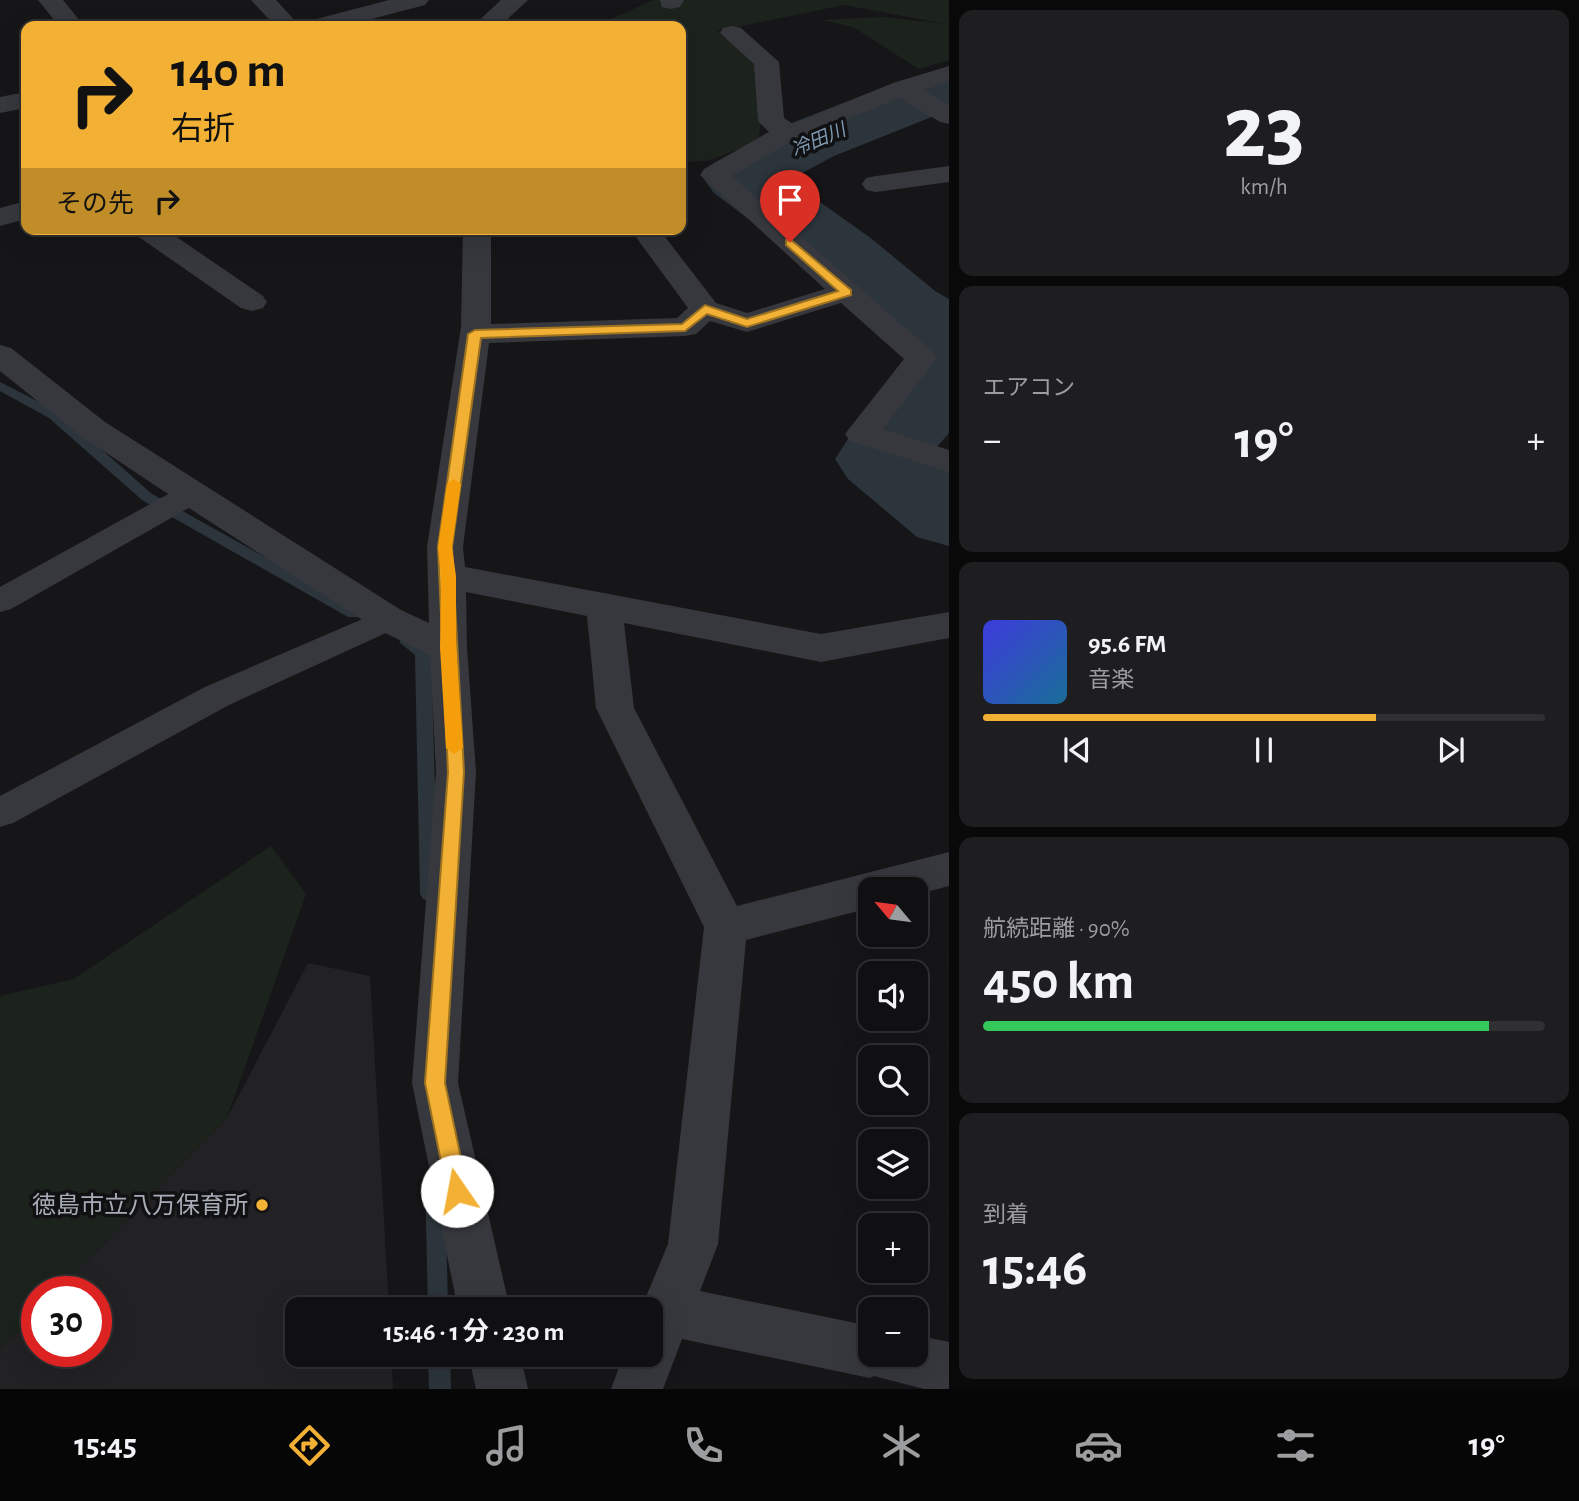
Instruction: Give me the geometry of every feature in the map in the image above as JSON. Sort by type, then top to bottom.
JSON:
[{"type":"street","points":[[50,0],[68,21]]},
{"type":"street","points":[[263,0],[283,21]]},
{"type":"street","points":[[337,21],[417,0]]},
{"type":"street","points":[[491,21],[516,0]]},
{"type":"street","points":[[732,33],[766,62],[771,121],[791,134],[902,88],[949,74]]},
{"type":"street","points":[[902,88],[949,116]]},
{"type":"street","points":[[0,105],[21,101]]},
{"type":"street","points":[[788,132],[703,177],[847,292],[921,358],[862,434],[949,461]]},
{"type":"street","points":[[876,184],[949,173]]},
{"type":"street","points":[[0,217],[21,211]]},
{"type":"street","points":[[155,235],[252,302]]},
{"type":"street","points":[[477,235],[475,334],[445,547],[456,772],[435,1083],[481,1297]]},
{"type":"street","points":[[649,235],[705,309],[747,323],[847,292]]},
{"type":"street","points":[[475,334],[685,327],[705,309]]},
{"type":"street","points":[[0,355],[93,429],[191,494],[388,619],[448,648]]},
{"type":"street","points":[[448,576],[821,648],[949,625]]},
{"type":"street","points":[[604,606],[615,708],[726,927],[693,1244],[663,1320]]},
{"type":"street","points":[[918,877],[949,869]]},
{"type":"street","points":[[726,927],[858,892]]},
{"type":"street","points":[[663,1338],[858,1351]]},
{"type":"street","points":[[928,1364],[949,1368]]},
{"type":"street","points":[[497,1367],[502,1389]]},
{"type":"street","points":[[637,1389],[645,1367]]},
{"type":"lane","points":[[0,601],[191,494]]},
{"type":"lane","points":[[0,813],[217,696],[388,619]]},
{"type":"shaded area","points":[[653,0],[949,0],[949,60],[919,69],[853,27],[822,20],[882,17],[947,24],[844,5],[717,31],[755,63],[761,121],[758,142],[707,161],[686,162],[686,21],[607,21]]},
{"type":"shaded area","points":[[271,846],[306,894],[227,1118],[72,1276],[21,1276],[21,1328],[0,1349],[0,996],[74,979]]},
{"type":"shaded area","name":"徳島市立八万保育所","points":[[308,963],[370,976],[388,1297],[285,1297],[285,1367],[392,1367],[393,1389],[0,1389],[0,1349],[21,1328],[21,1367],[112,1367],[112,1276],[72,1276],[227,1118]]},
{"type":"waterway","name":"冷田川","points":[[949,88],[898,105],[809,141],[739,178],[845,255],[907,308],[949,333]]},
{"type":"waterway","name":"冷田川","points":[[949,366],[940,391],[879,459],[949,516]]},
{"type":"waterway","points":[[0,386],[54,415],[147,497],[353,613]]},
{"type":"waterway","points":[[407,642],[423,652],[429,894]]},
{"type":"waterway","points":[[435,1178],[438,1297]]},
{"type":"waterway","points":[[439,1367],[440,1389]]},
{"type":"slow traffic","points":[[454,484],[445,547],[454,748]]},
{"type":"place","name":"徳島市立八万保育所","points":[[262,1205]]},
{"type":"route","points":[[457,1191],[435,1083],[456,772],[445,547],[475,334],[685,327],[705,309],[747,323],[847,292],[790,242]]}]
